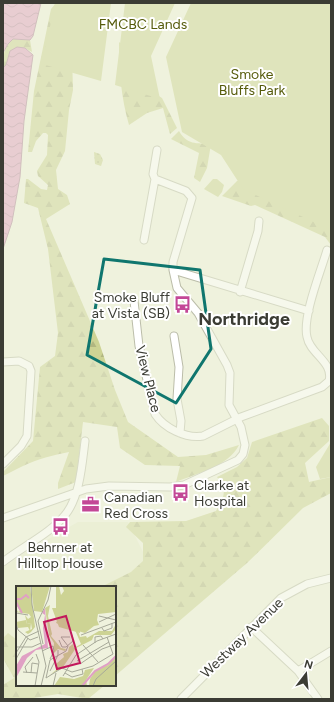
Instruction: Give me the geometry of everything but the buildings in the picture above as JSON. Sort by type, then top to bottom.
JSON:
[{"type":"street","points":[[144,240],[155,179],[153,174],[157,150]]},
{"type":"street","points":[[3,518],[76,491],[109,486],[170,487],[192,482],[240,458],[245,445],[243,432],[229,405],[230,378],[227,365],[198,313],[177,288],[173,270],[173,262],[191,202],[191,195],[186,191],[155,179]]},
{"type":"street","points":[[240,292],[258,231],[258,221]]},
{"type":"street","points":[[173,270],[240,292],[309,311],[327,250]]},
{"type":"street","name":"View Place","points":[[134,301],[139,346],[153,410],[160,421],[180,433],[203,436],[236,420],[322,387],[329,381],[329,367],[310,346],[306,336],[309,311]]},
{"type":"street","points":[[174,336],[180,367],[177,399],[180,433]]},
{"type":"street","points":[[3,362],[19,362],[29,366],[31,371],[27,436],[24,443],[3,464]]},
{"type":"street","points":[[3,562],[62,519],[69,509],[76,491],[85,441]]},
{"type":"street","name":"Westway Avenue","points":[[181,699],[272,606],[289,593],[307,584],[331,578]]},
{"type":"street","points":[[251,627],[298,671],[318,699]]},
{"type":"street","points":[[298,671],[331,652]]},
{"type":"highlighted area","points":[[104,259],[200,270],[211,349],[176,403],[87,355]]},
{"type":"shaded area","points":[[78,522],[128,522],[148,562],[116,586],[16,586],[16,686],[3,699],[3,568],[21,555]]},
{"type":"green space","points":[[55,3],[111,3],[101,81],[42,64]]},
{"type":"green space","points":[[56,3],[72,55],[73,90],[69,110],[65,151],[56,170],[58,189],[67,195],[70,204],[46,219],[99,342],[115,390],[128,422],[178,457],[206,455],[239,445],[234,453],[220,464],[176,482],[180,466],[145,465],[120,448],[117,427],[83,422],[76,482],[58,489],[58,483],[69,452],[34,461],[3,476],[3,472],[33,441],[40,367],[55,356],[58,333],[48,249],[38,208],[24,203],[26,179],[41,189],[47,190],[48,185],[38,176],[37,171],[47,155],[48,135],[43,133],[36,141],[32,152],[28,152],[34,91],[51,9]]},
{"type":"green space","name":"FMCBC Lands","points":[[125,3],[175,3],[151,56],[160,99],[115,85]]},
{"type":"green space","name":"Smoke Bluffs Park","points":[[191,3],[331,3],[331,230],[243,189],[221,155],[182,132],[166,57]]},
{"type":"green space","points":[[13,39],[30,40],[32,52],[25,48],[9,54],[6,65],[3,68],[4,52]]},
{"type":"green space","points":[[119,42],[132,53],[133,80],[162,98],[177,128],[170,134],[163,108],[147,113],[129,125],[121,84]]},
{"type":"green space","points":[[179,131],[185,139],[189,141],[211,144],[207,168],[200,182],[194,178],[199,153],[171,139]]},
{"type":"green space","points":[[94,152],[100,154],[103,160],[101,166],[95,164]]},
{"type":"green space","points":[[245,178],[331,220],[331,245],[325,237],[255,205],[251,206],[222,196],[237,181]]},
{"type":"green space","points":[[213,179],[217,179],[224,185],[222,192],[218,197],[204,189]]},
{"type":"green space","points":[[322,418],[329,426],[329,441],[305,463],[309,482],[331,477],[331,493],[303,508],[247,563],[116,675],[116,586],[103,586],[131,572],[143,561],[143,543],[126,527],[130,522],[186,521],[216,511],[224,494],[223,487],[217,477],[237,467],[247,458],[252,442]]},
{"type":"green space","points":[[331,442],[331,477],[320,479],[316,467]]},
{"type":"green space","points":[[8,633],[16,639],[16,686],[104,686],[88,699],[58,694],[28,699],[3,699],[3,685],[14,678],[4,660],[3,638]]},
{"type":"water","points":[[3,3],[41,3],[33,36],[30,40],[13,39],[3,53]]},
{"type":"water","points":[[17,47],[25,48],[33,55],[24,121],[20,177],[12,222],[3,249],[3,68],[6,65],[10,51]]},
{"type":"place","name":"Smoke Bluff at Vista (SB)","points":[[183,305]]},
{"type":"place","name":"Clarke at Hospital","points":[[181,493]]},
{"type":"place","name":"Canadian Red Cross","points":[[91,505]]},
{"type":"place","name":"Behrner at Hilltop House","points":[[60,527]]},
{"type":"district","name":"Northridge","points":[[244,319]]}]
